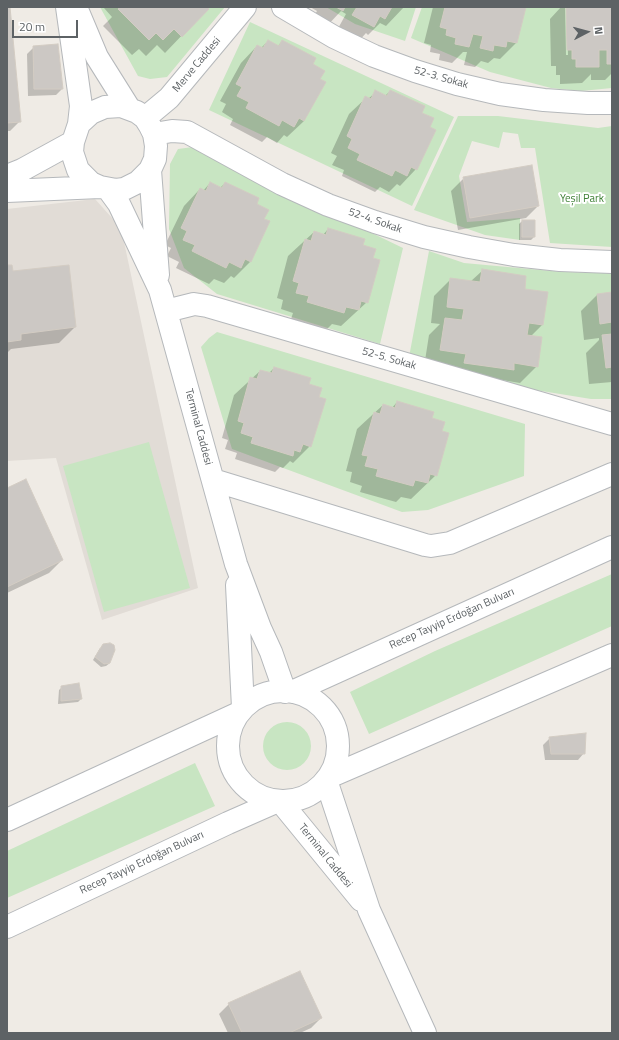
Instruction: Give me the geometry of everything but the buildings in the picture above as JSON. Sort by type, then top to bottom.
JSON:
[{"type":"street","name":"Terminal Caddesi","points":[[67,7],[81,106],[72,152],[78,170],[91,183],[104,188],[119,204],[160,290],[236,564],[260,628],[289,692]]},
{"type":"street","name":"Terminal Caddesi","points":[[76,7],[97,57],[142,120],[156,146],[155,159],[150,170],[160,290]]},
{"type":"street","name":"Merve Caddesi","points":[[142,120],[169,98],[245,7]]},
{"type":"street","name":"52-3. Sokak","points":[[283,7],[334,37],[374,56],[415,72],[500,94],[544,100],[612,103]]},
{"type":"street","points":[[7,176],[22,170],[76,133],[91,113],[101,108],[113,105],[142,120]]},
{"type":"street","name":"52-4. Sokak","points":[[142,120],[172,131],[187,132],[282,184],[322,202],[375,222],[424,237],[514,255],[560,260],[612,262]]},
{"type":"street","points":[[7,191],[104,188],[124,189],[132,186],[145,177],[150,170]]},
{"type":"street","name":"52-5. Sokak","points":[[166,311],[194,304],[207,306],[612,424]]},
{"type":"street","points":[[213,480],[431,546],[450,543],[612,474]]},
{"type":"street","name":"Recep Tayyip Erdoğan Bulvarı","points":[[289,692],[612,547]]},
{"type":"street","name":"Terminal Caddesi","points":[[236,564],[241,710]]},
{"type":"street","points":[[327,778],[612,655]]},
{"type":"street","points":[[7,820],[241,710],[260,696],[272,692],[289,692],[304,696],[316,703],[326,712],[332,723],[336,736],[337,749],[335,762],[327,778],[317,789],[306,796],[293,800],[279,801],[267,799],[255,794],[240,781],[233,770],[228,750],[232,724],[241,710]]},
{"type":"street","name":"Terminal Caddesi","points":[[327,778],[369,910],[425,1033]]},
{"type":"street","name":"Terminal Caddesi","points":[[279,801],[369,910]]},
{"type":"street","name":"Recep Tayyip Erdoğan Bulvarı","points":[[7,927],[228,823],[279,801]]},
{"type":"shaded area","points":[[95,199],[121,228],[198,588],[102,620],[56,458],[7,461],[7,209]]},
{"type":"green space","points":[[100,7],[225,7],[167,77],[150,79],[138,76]]},
{"type":"green space","points":[[326,7],[416,7],[405,41],[355,24]]},
{"type":"green space","points":[[422,7],[612,7],[612,88],[581,91],[551,88],[490,72],[411,38]]},
{"type":"green space","points":[[250,22],[454,117],[412,206],[209,110]]},
{"type":"green space","name":"Yeşil Park","points":[[458,116],[498,116],[598,128],[612,126],[612,247],[550,243],[535,148],[521,148],[518,134],[503,132],[499,148],[472,141],[459,176],[467,222],[520,218],[520,240],[485,235],[414,210]]},
{"type":"green space","points":[[193,147],[403,248],[380,344],[217,294],[184,268],[169,229],[170,164],[178,149]]},
{"type":"green space","points":[[429,251],[464,263],[563,272],[612,273],[612,399],[591,399],[523,388],[409,357]]},
{"type":"green space","points":[[217,332],[525,424],[524,476],[428,510],[402,512],[232,449],[201,347]]},
{"type":"green space","points":[[149,442],[190,588],[104,612],[63,466]]},
{"type":"green space","points":[[612,574],[612,626],[369,734],[350,692],[435,651]]},
{"type":"green space","points":[[287,722],[296,724],[304,729],[309,737],[311,746],[309,755],[304,763],[296,768],[287,770],[278,768],[270,763],[265,755],[263,746],[265,737],[270,729],[278,724]]},
{"type":"green space","points":[[195,763],[215,806],[7,898],[7,851]]}]
